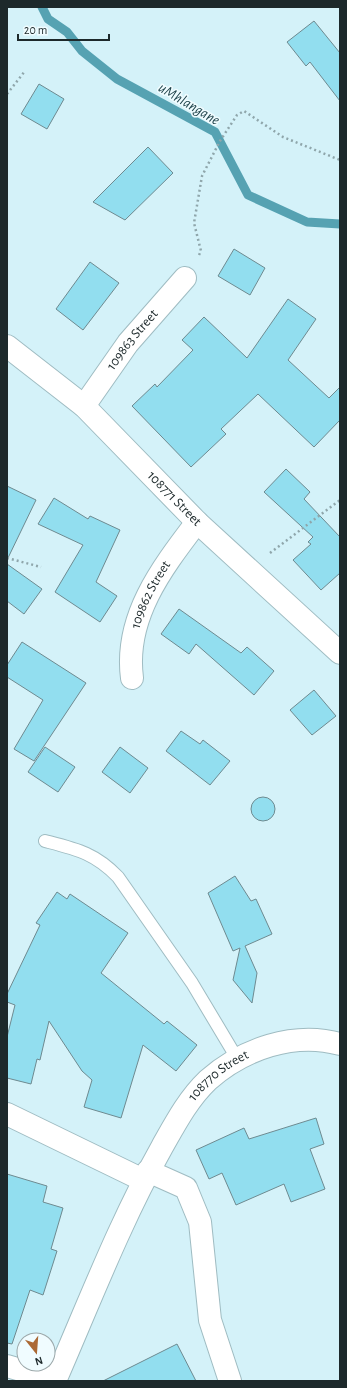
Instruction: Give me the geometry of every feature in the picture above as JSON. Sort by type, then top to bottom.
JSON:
[{"type":"street","name":"109863 Street","points":[[84,406],[128,343],[186,278]]},
{"type":"street","name":"108771 Street","points":[[7,346],[84,406],[197,522],[340,653]]},
{"type":"street","name":"109862 Street","points":[[132,678],[131,648],[133,635],[143,605],[160,570],[197,522]]},
{"type":"street","name":"108770 Street","points":[[7,1366],[55,1381],[146,1176],[176,1122],[193,1097],[208,1080],[238,1060],[254,1052],[279,1043],[303,1039],[322,1040],[340,1044]]},
{"type":"street","points":[[7,1114],[146,1176],[186,1188],[200,1222],[210,1320],[230,1381]]},
{"type":"lane","points":[[46,841],[94,856],[106,864],[118,877],[192,984],[238,1060]]},
{"type":"path","points":[[7,94],[25,71]]},
{"type":"path","points":[[186,278],[201,252],[194,223],[202,176],[220,141],[237,115],[244,111],[283,137],[340,160]]},
{"type":"path","points":[[248,569],[340,500]]},
{"type":"path","points":[[7,558],[41,567]]},
{"type":"building","points":[[314,21],[340,53],[340,101],[310,62],[306,66],[287,42]]},
{"type":"building","points":[[39,84],[64,99],[47,129],[21,114]]},
{"type":"building","points":[[148,147],[173,173],[125,220],[93,202]]},
{"type":"building","points":[[234,249],[265,268],[250,295],[218,276]]},
{"type":"building","points":[[90,262],[119,283],[83,330],[56,309]]},
{"type":"building","points":[[288,299],[316,319],[288,360],[329,398],[340,387],[340,420],[314,447],[258,394],[221,429],[226,434],[191,467],[132,406],[155,384],[157,387],[193,350],[182,340],[204,317],[247,358]]},
{"type":"building","points":[[286,469],[310,492],[304,499],[340,537],[340,573],[321,590],[293,560],[311,544],[308,542],[313,537],[264,492]]},
{"type":"building","points":[[7,486],[36,500],[7,560]]},
{"type":"building","points":[[54,498],[88,519],[90,516],[120,530],[96,582],[117,596],[100,622],[55,592],[83,545],[38,524]]},
{"type":"building","points":[[7,564],[42,589],[24,614],[7,601]]},
{"type":"building","points":[[179,609],[241,653],[247,647],[274,671],[254,695],[196,644],[189,654],[161,634]]},
{"type":"building","points":[[22,642],[86,683],[34,761],[14,749],[43,700],[7,677],[7,665]]},
{"type":"building","points":[[314,690],[336,716],[312,735],[290,710]]},
{"type":"building","points":[[181,731],[200,744],[203,740],[230,761],[210,785],[166,751]]},
{"type":"building","points":[[45,747],[75,767],[58,792],[28,772]]},
{"type":"building","points":[[120,747],[148,768],[130,793],[102,772]]},
{"type":"building","points":[[263,797],[272,800],[275,809],[272,818],[263,821],[254,818],[251,809],[254,800]]},
{"type":"building","points":[[235,876],[251,901],[256,899],[272,934],[245,946],[257,973],[252,1003],[233,980],[240,948],[233,951],[208,893]]},
{"type":"building","points":[[57,892],[67,899],[70,894],[128,933],[101,973],[164,1024],[167,1021],[197,1045],[176,1071],[143,1045],[121,1118],[84,1107],[92,1080],[82,1071],[49,1021],[40,1060],[37,1059],[31,1084],[7,1078],[7,1037],[15,1005],[7,1002],[7,994],[40,925],[36,923]]},
{"type":"building","points":[[316,1118],[324,1144],[310,1149],[325,1189],[291,1202],[284,1184],[236,1205],[222,1173],[209,1179],[196,1150],[244,1128],[249,1139]]},
{"type":"building","points":[[7,1174],[47,1186],[43,1202],[63,1208],[51,1249],[57,1251],[43,1295],[30,1290],[12,1344],[7,1343]]},
{"type":"building","points":[[177,1344],[196,1381],[103,1381]]},
{"type":"waterway","name":"uMhlangane","points":[[42,7],[48,19],[67,32],[82,51],[117,79],[215,132],[248,195],[307,222],[340,224]]}]
